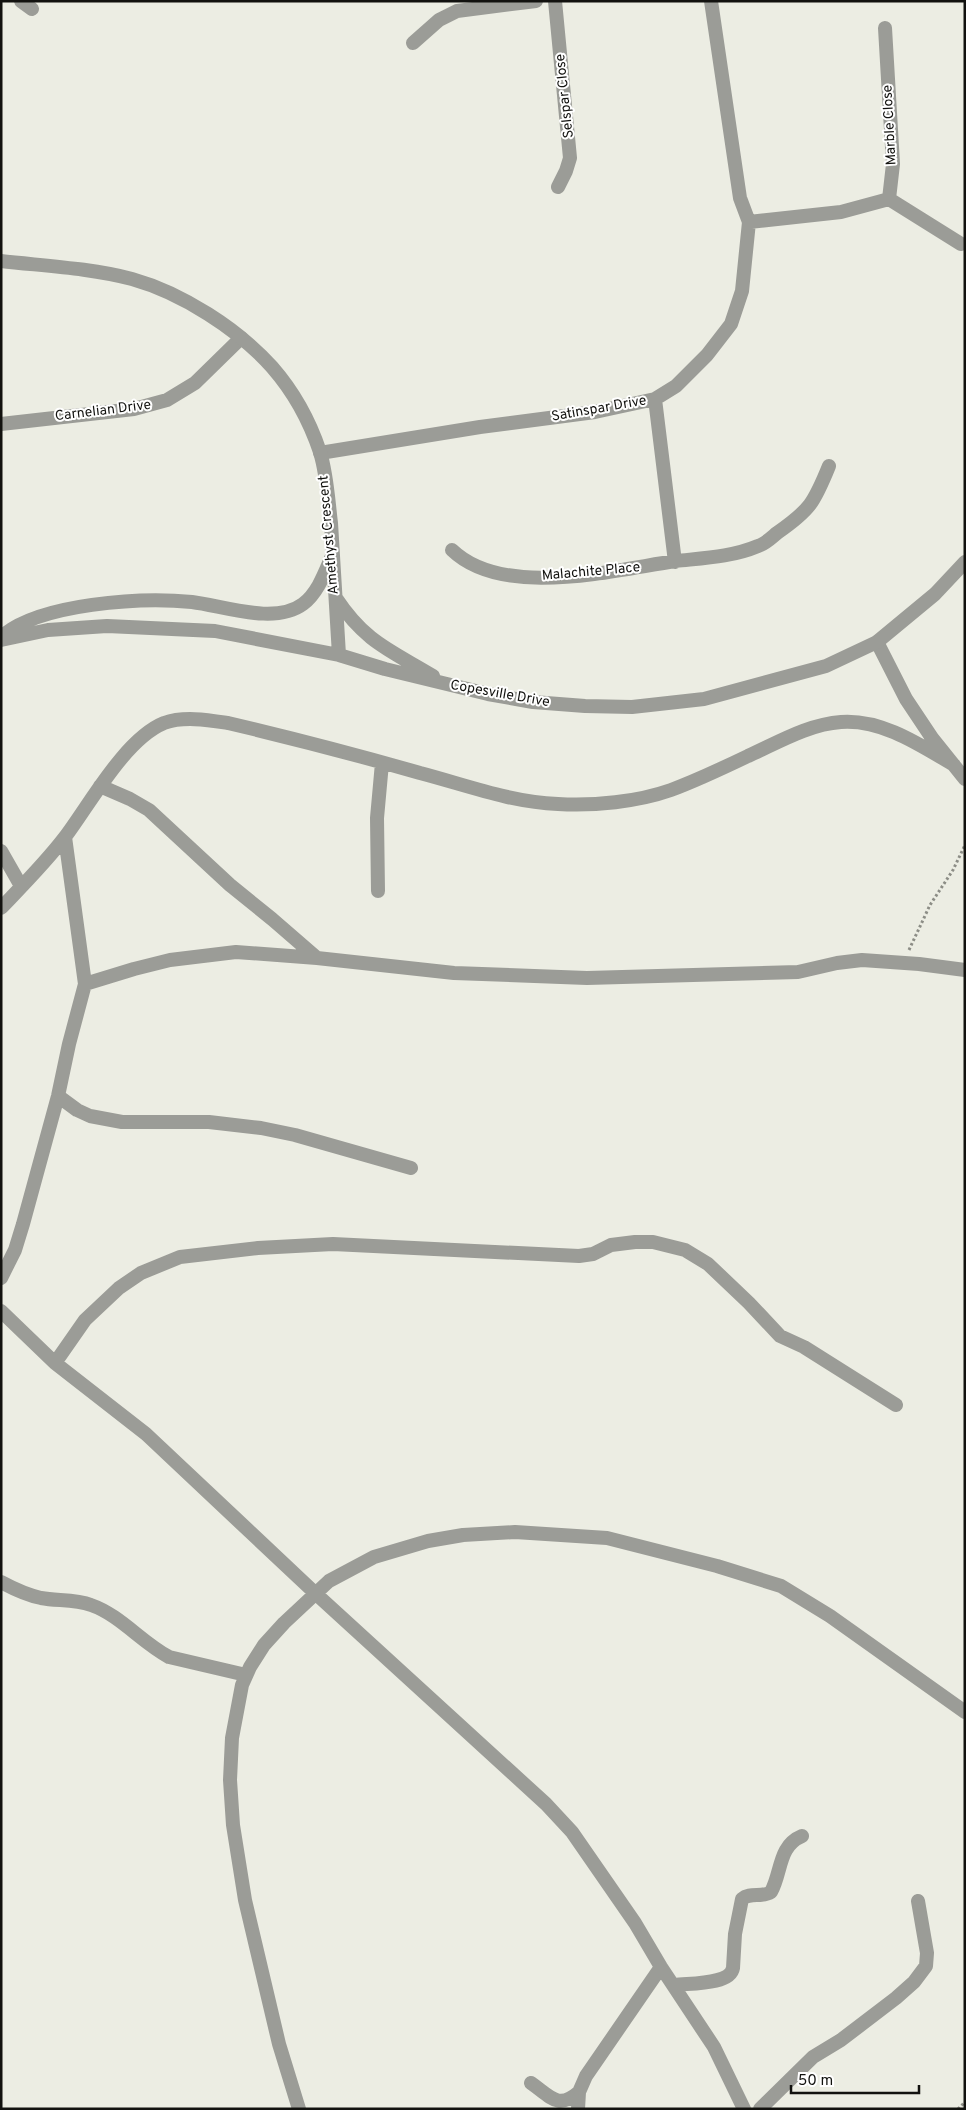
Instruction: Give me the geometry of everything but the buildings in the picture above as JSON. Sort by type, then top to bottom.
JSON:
[{"type":"street","points":[[413,43],[439,20],[458,11],[536,1]]},
{"type":"street","name":"Selspar Close","points":[[555,1],[570,158],[558,187]]},
{"type":"street","name":"Satinspar Drive","points":[[320,453],[595,412],[655,399],[676,386],[707,355],[731,324],[742,291],[749,222],[740,198],[711,1]]},
{"type":"street","name":"Marble Close","points":[[885,28],[893,164],[889,199]]},
{"type":"street","points":[[749,222],[841,212],[889,199],[961,244]]},
{"type":"street","name":"Amethyst Crescent","points":[[1,261],[97,273],[131,279],[154,286],[204,312],[241,338],[272,366],[291,392],[307,420],[320,453],[325,475],[333,554],[339,655]]},
{"type":"street","name":"Carnelian Drive","points":[[1,424],[134,409],[167,400],[195,383],[241,338]]},
{"type":"street","points":[[655,399],[675,562]]},
{"type":"street","name":"Malachite Place","points":[[452,550],[474,566],[493,572],[532,577],[609,573],[725,556],[759,546],[808,508],[816,497],[829,466]]},
{"type":"street","points":[[1,639],[11,628],[55,612],[120,602],[191,602],[264,614],[281,614],[303,604],[311,597],[333,554]]},
{"type":"street","name":"Copesville Drive","points":[[1,639],[48,630],[107,626],[215,631],[339,655],[488,694],[533,702],[632,707],[704,699],[826,666],[877,642],[936,594],[965,562]]},
{"type":"street","points":[[335,596],[349,616],[373,640],[446,684]]},
{"type":"street","points":[[877,642],[906,699],[932,738],[965,779]]},
{"type":"street","points":[[1,908],[65,836],[100,786],[137,742],[156,728],[177,720],[204,719],[228,723],[517,799],[558,804],[616,801],[644,797],[670,790],[778,742],[825,724],[842,722],[887,729],[954,764]]},
{"type":"street","points":[[378,891],[378,818],[382,763]]},
{"type":"street","points":[[100,786],[130,798],[149,810],[230,886],[317,958]]},
{"type":"street","points":[[1,1278],[15,1250],[23,1224],[86,984],[65,836]]},
{"type":"street","points":[[1,851],[21,886]]},
{"type":"street","points":[[86,984],[134,969],[202,955],[236,952],[317,958],[454,973],[587,978],[798,972],[836,963],[862,960],[965,970]]},
{"type":"street","points":[[58,1096],[77,1110],[98,1118],[122,1122],[209,1122],[261,1128],[295,1135],[411,1168]]},
{"type":"street","points":[[56,1363],[85,1320],[119,1288],[142,1274],[180,1256],[258,1248],[333,1244],[580,1256],[594,1254],[611,1245],[653,1242],[684,1250],[708,1264],[780,1336],[804,1347],[896,1405]]},
{"type":"street","points":[[1,1310],[56,1363],[146,1434],[315,1593],[546,1804],[572,1832],[635,1923],[661,1967],[675,1985],[714,2047],[744,2109]]},
{"type":"street","points":[[299,2109],[279,2044],[255,1944],[240,1870],[233,1825],[230,1780],[232,1738],[242,1685],[264,1644],[329,1581],[374,1557],[428,1541],[463,1535],[516,1532],[607,1538],[717,1566],[782,1586],[830,1616],[965,1712]]},
{"type":"street","points":[[1,1582],[25,1594],[40,1598],[90,1605],[116,1619],[169,1656],[246,1675]]},
{"type":"street","points":[[675,1985],[722,1980],[731,1975],[734,1968],[737,1916],[742,1899],[747,1896],[766,1895],[771,1892],[786,1849],[790,1843],[802,1836]]},
{"type":"street","points":[[760,2109],[813,2057],[841,2040],[914,1982],[926,1966],[927,1953],[918,1901]]},
{"type":"street","points":[[531,2083],[542,2091],[553,2104],[564,2107],[572,2102],[586,2076],[661,1967]]},
{"type":"street","points":[[578,2109],[579,2092]]},
{"type":"path","points":[[895,963],[907,953],[930,904],[952,870],[965,845]]},
{"type":"path","points":[[958,2109],[965,2102]]}]
